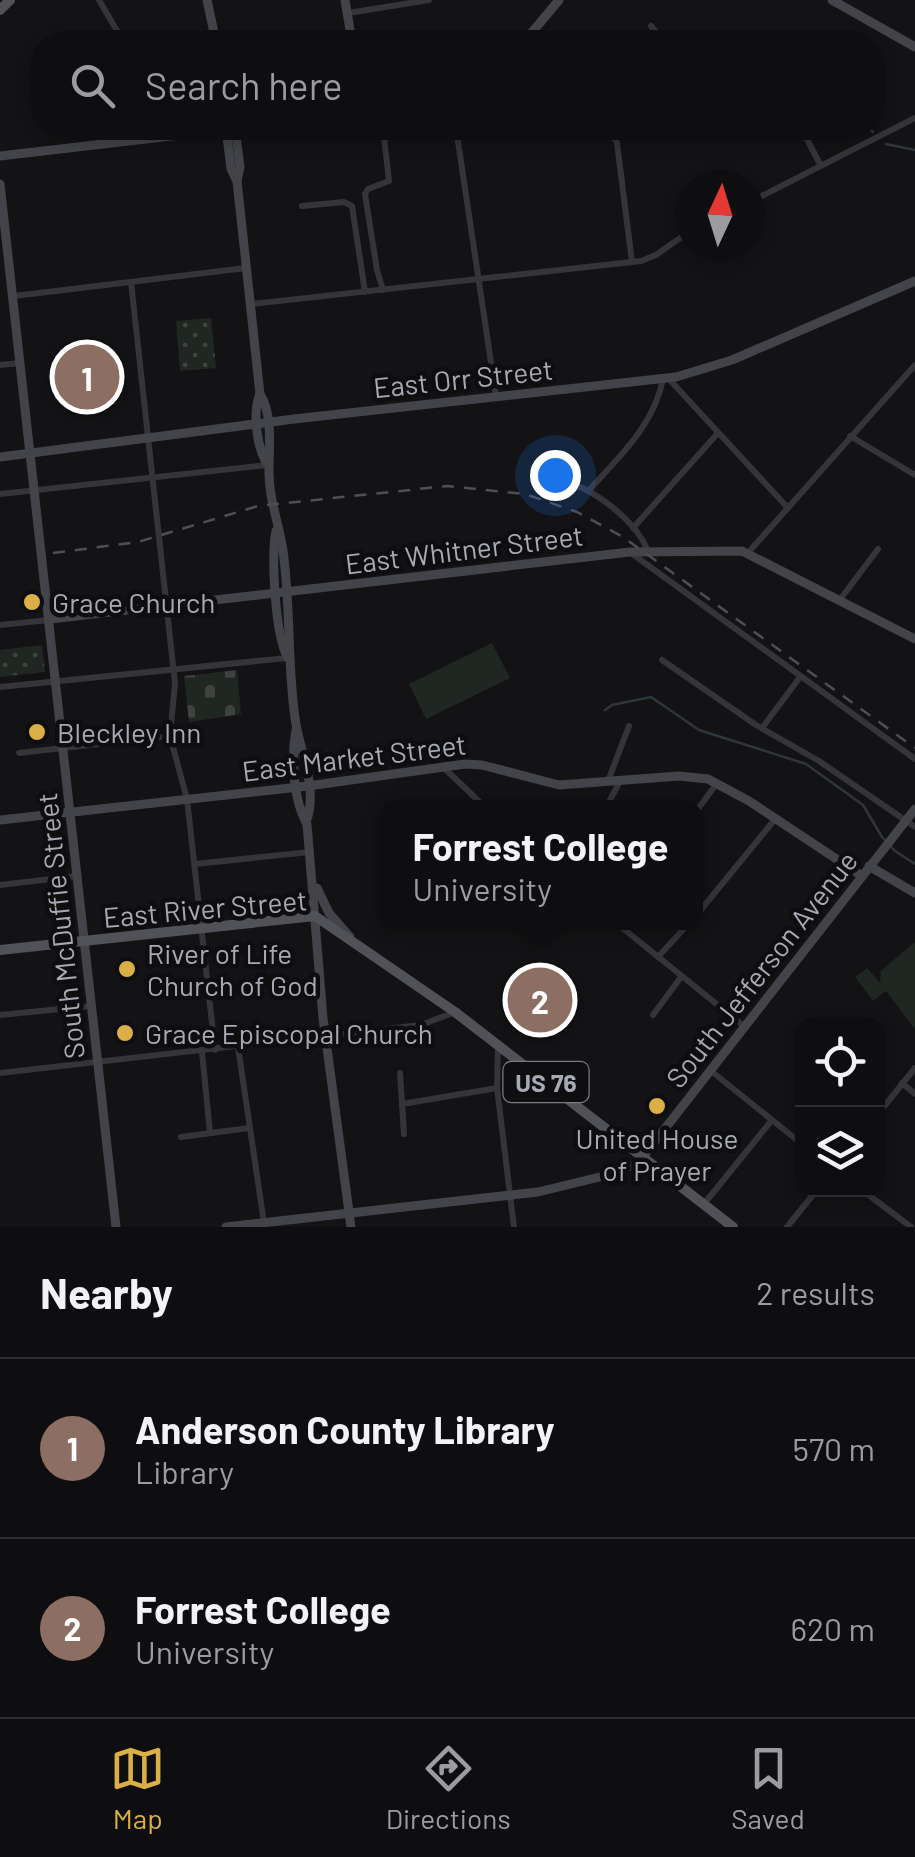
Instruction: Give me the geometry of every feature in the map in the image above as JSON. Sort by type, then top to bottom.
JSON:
[{"type":"main road","points":[[0,10],[10,0]]},
{"type":"main road","name":"East River Street","points":[[0,950],[315,916],[455,1012],[733,1227]]},
{"type":"street","points":[[99,0],[117,30]]},
{"type":"street","points":[[207,0],[213,30]]},
{"type":"street","points":[[345,0],[349,30]]},
{"type":"street","points":[[346,14],[430,0]]},
{"type":"street","points":[[535,30],[558,0]]},
{"type":"street","points":[[832,0],[915,47]]},
{"type":"street","points":[[651,26],[654,30]]},
{"type":"street","points":[[885,133],[915,118]]},
{"type":"street","points":[[0,156],[133,140]]},
{"type":"street","points":[[232,140],[231,170],[237,181],[260,394],[265,402],[263,423],[271,452],[268,465],[276,528],[283,547],[282,593],[291,642],[288,658],[296,730],[294,754],[302,786],[300,810],[306,822],[310,852],[326,1036],[351,1227]]},
{"type":"street","points":[[384,290],[377,270],[366,194],[368,189],[389,181],[385,140]]},
{"type":"street","points":[[458,140],[496,398]]},
{"type":"street","points":[[616,140],[630,222],[632,262]]},
{"type":"street","points":[[807,140],[821,166]]},
{"type":"street","points":[[765,194],[872,140]]},
{"type":"street","name":"South McDuffie Street","points":[[0,184],[116,1227]]},
{"type":"street","points":[[302,206],[344,202],[352,206],[365,292]]},
{"type":"street","points":[[250,304],[632,262],[656,255],[675,242]]},
{"type":"street","points":[[14,296],[246,268]]},
{"type":"street","points":[[131,282],[176,693],[170,736],[187,799],[215,1050]]},
{"type":"street","name":"East Orr Street","points":[[0,456],[666,379],[732,360],[915,282]]},
{"type":"street","points":[[0,365],[21,363]]},
{"type":"street","points":[[747,554],[915,364]]},
{"type":"street","points":[[590,490],[645,425],[666,379],[788,508]]},
{"type":"street","points":[[633,528],[718,433]]},
{"type":"street","points":[[850,436],[915,475]]},
{"type":"street","points":[[0,494],[268,465]]},
{"type":"street","points":[[547,478],[590,490],[633,528],[648,551]]},
{"type":"street","points":[[840,601],[878,549]]},
{"type":"street","name":"East Whitner Street","points":[[0,625],[630,552],[686,550],[747,554],[915,639]]},
{"type":"street","points":[[630,552],[915,759]]},
{"type":"street","points":[[0,687],[288,658]]},
{"type":"street","points":[[662,660],[910,823]]},
{"type":"street","points":[[762,728],[800,677]]},
{"type":"street","points":[[608,782],[629,726]]},
{"type":"street","points":[[19,753],[170,736]]},
{"type":"street","name":"East Market Street","points":[[0,820],[482,764],[558,786],[688,776],[718,782],[862,876]]},
{"type":"street","points":[[443,767],[478,800]]},
{"type":"street","points":[[610,800],[620,781]]},
{"type":"street","points":[[703,802],[718,782]]},
{"type":"street","name":"South Jefferson Avenue","points":[[643,1157],[869,866],[910,823],[915,809]]},
{"type":"street","points":[[703,908],[776,818]]},
{"type":"street","points":[[194,864],[310,852]]},
{"type":"street","points":[[869,866],[915,894]]},
{"type":"street","points":[[312,872],[324,905],[355,943]]},
{"type":"street","points":[[0,886],[76,876]]},
{"type":"street","points":[[626,930],[745,1027]]},
{"type":"street","points":[[658,957],[684,930]]},
{"type":"street","points":[[652,1015],[681,977]]},
{"type":"street","points":[[0,1015],[91,1006]]},
{"type":"street","points":[[0,1073],[421,1025],[455,1012]]},
{"type":"street","points":[[498,1044],[498,1088],[514,1227]]},
{"type":"street","points":[[238,1047],[264,1223]]},
{"type":"street","points":[[202,1052],[210,1132]]},
{"type":"street","points":[[884,1107],[915,1068]]},
{"type":"street","points":[[710,1071],[795,1138]]},
{"type":"street","points":[[400,1073],[404,1134]]},
{"type":"street","points":[[902,1084],[915,1094]]},
{"type":"street","points":[[402,1104],[498,1088]]},
{"type":"street","points":[[704,1204],[772,1120]]},
{"type":"street","points":[[181,1137],[250,1128]]},
{"type":"street","points":[[226,1227],[510,1196],[612,1175],[643,1157]]},
{"type":"street","points":[[787,1227],[811,1197]]},
{"type":"street","points":[[871,1197],[911,1227]]},
{"type":"green space","points":[[211,318],[216,368],[180,371],[176,321]]},
{"type":"green space","points":[[492,643],[510,678],[426,719],[409,684]]},
{"type":"green space","points":[[42,645],[45,672],[0,677],[0,650]]},
{"type":"green space","points":[[237,670],[241,714],[189,722],[184,676]]},
{"type":"green space","points":[[915,942],[915,1029],[886,991],[873,1001],[855,977],[867,968],[880,983],[881,971]]},
{"type":"waterway","points":[[886,144],[915,150]]},
{"type":"waterway","points":[[605,710],[651,697],[699,730],[806,764],[863,805],[882,837],[915,864]]},
{"type":"railway","points":[[53,553],[138,542],[258,506],[447,486],[525,494],[577,512],[623,537],[915,748]]},
{"type":"place","name":"Anderson County Library","points":[[87,377]]},
{"type":"place","name":"Grace Church","points":[[32,602]]},
{"type":"place","name":"Bleckley Inn","points":[[37,732]]},
{"type":"place","name":"River of Life Church of God","points":[[127,969]]},
{"type":"place","name":"Forrest College","points":[[540,1000]]},
{"type":"place","name":"Grace Episcopal Church","points":[[125,1033]]},
{"type":"place","name":"United House of Prayer","points":[[657,1106]]}]
